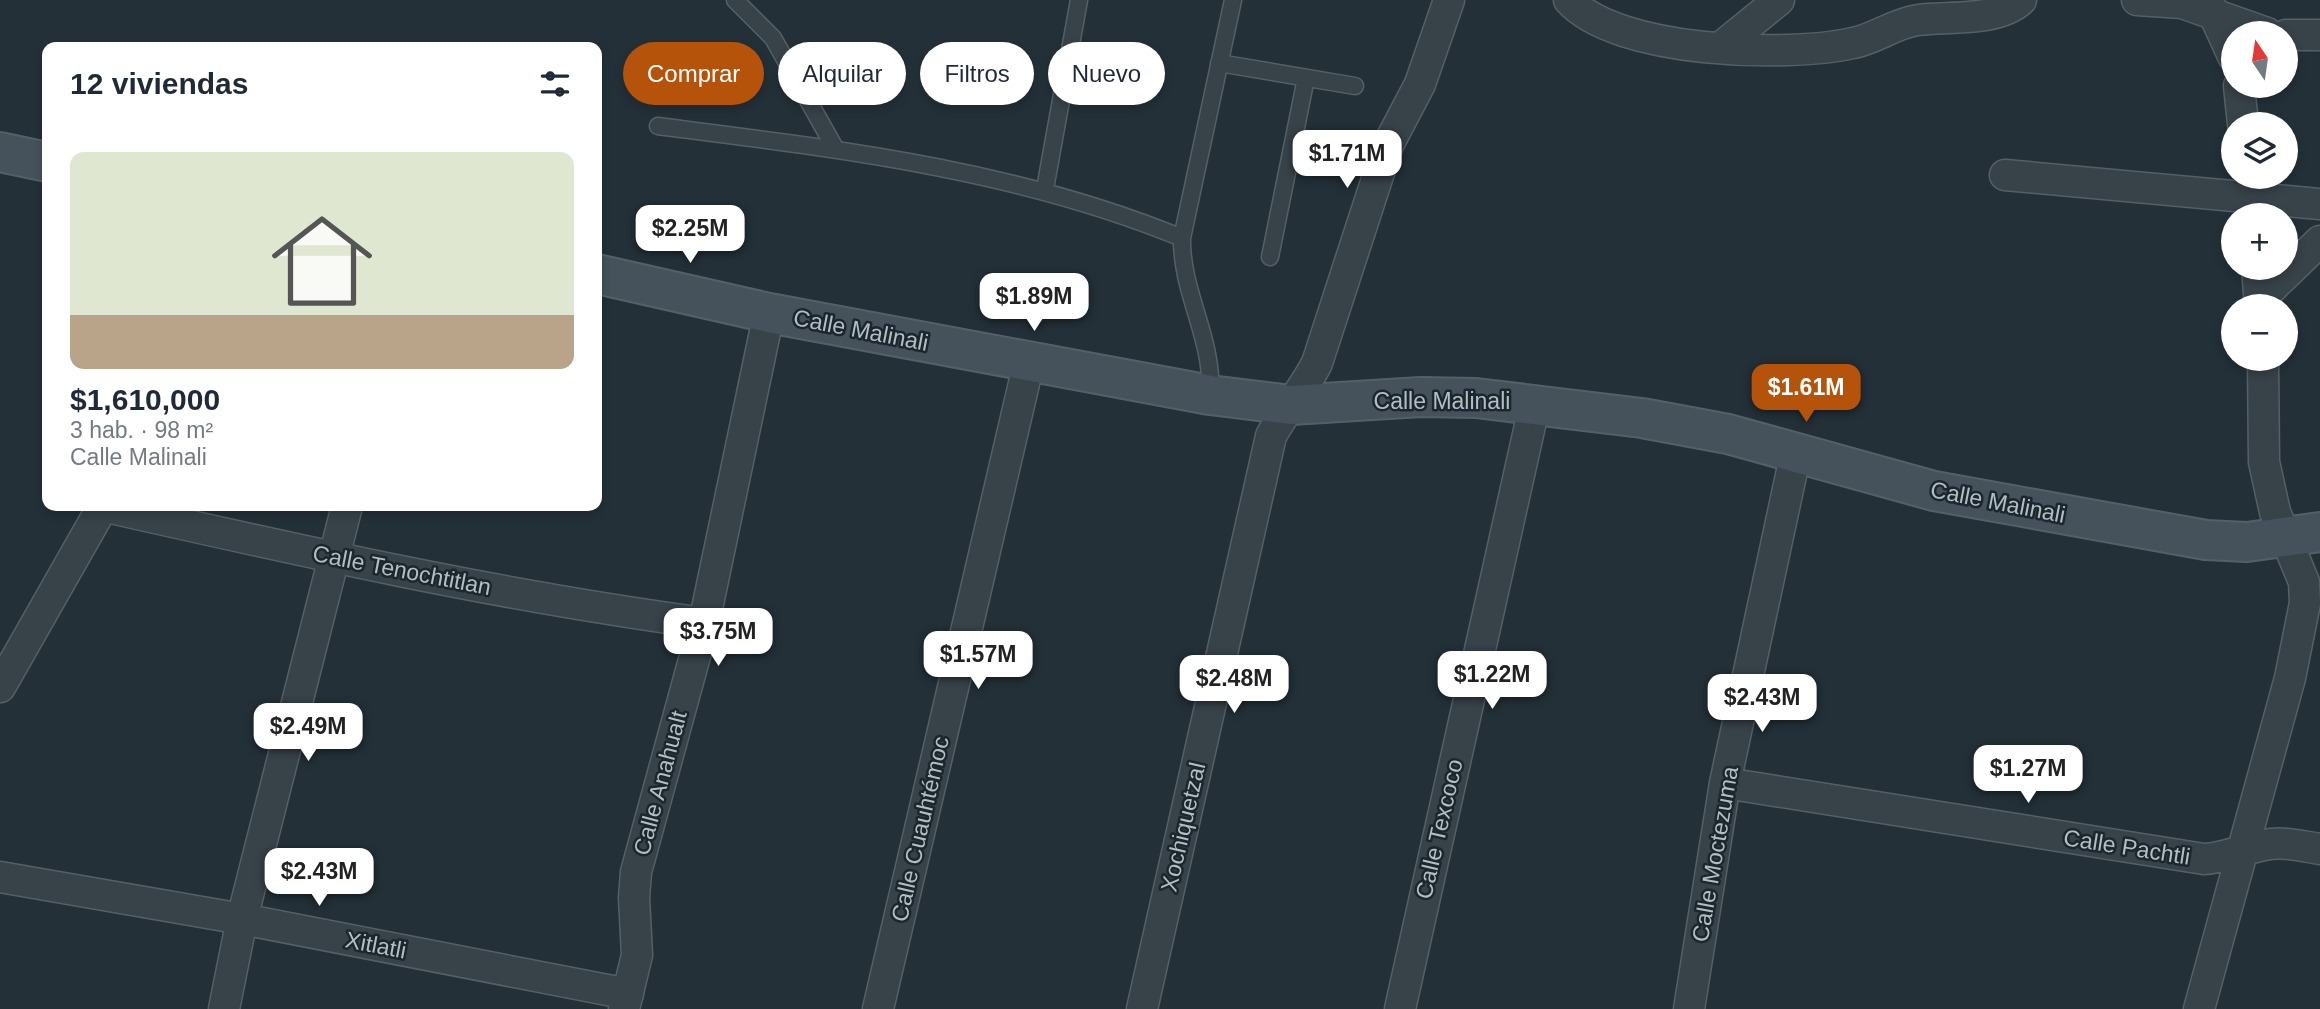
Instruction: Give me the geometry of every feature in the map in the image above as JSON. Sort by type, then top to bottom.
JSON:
[{"type":"street","name":"Xochiquetzal","points":[[1142,1009],[1271,436],[1306,385],[1317,363],[1388,145],[1420,83],[1449,0]]},
{"type":"street","points":[[1569,0],[1576,8],[1604,22],[1652,39],[1721,47],[1788,50],[1852,44],[1914,21],[1987,13],[2007,9],[2021,0]]},
{"type":"street","points":[[1721,47],[1779,0]]},
{"type":"street","points":[[2137,0],[2211,8],[2240,21]]},
{"type":"street","points":[[2211,8],[2221,30]]},
{"type":"street","points":[[2298,35],[2320,35]]},
{"type":"street","points":[[0,152],[42,161]]},
{"type":"street","points":[[2005,176],[2320,204]]},
{"type":"street","points":[[2269,294],[2320,241]]},
{"type":"street","name":"Calle Malinali","points":[[602,275],[769,313],[1210,395],[1291,405],[1421,397],[1535,403],[1728,434],[1934,491],[2206,540],[2248,542],[2303,535]]},
{"type":"street","name":"Calle Anahualt","points":[[626,1001],[637,955],[634,898],[636,872],[704,623],[769,313]]},
{"type":"street","name":"Calle Cuauhtémoc","points":[[878,1009],[1028,362]]},
{"type":"street","points":[[2199,1009],[2290,678],[2305,603],[2303,535],[2275,512],[2264,462],[2263,371]]},
{"type":"street","name":"Calle Texcoco","points":[[1400,1009],[1535,403]]},
{"type":"street","name":"Calle Moctezuma","points":[[1689,1009],[1726,783],[1796,452]]},
{"type":"street","points":[[0,687],[99,511]]},
{"type":"street","name":"Calle Tenochtitlan","points":[[124,511],[333,559],[704,623]]},
{"type":"street","points":[[224,1009],[242,919],[346,511]]},
{"type":"street","name":"Calle Pachtli","points":[[1726,783],[2204,859],[2223,858],[2242,851],[2287,843],[2320,849]]},
{"type":"street","name":"Xitlatli","points":[[0,877],[242,919],[626,1001]]},
{"type":"lane","points":[[735,0],[773,38],[835,148]]},
{"type":"lane","points":[[1045,189],[1079,0]]},
{"type":"lane","points":[[1210,395],[1211,365],[1183,268],[1182,237],[1233,0]]},
{"type":"lane","points":[[1219,63],[1355,86]]},
{"type":"lane","points":[[1270,257],[1306,78]]},
{"type":"lane","points":[[658,126],[835,148],[1045,189],[1182,237]]}]
